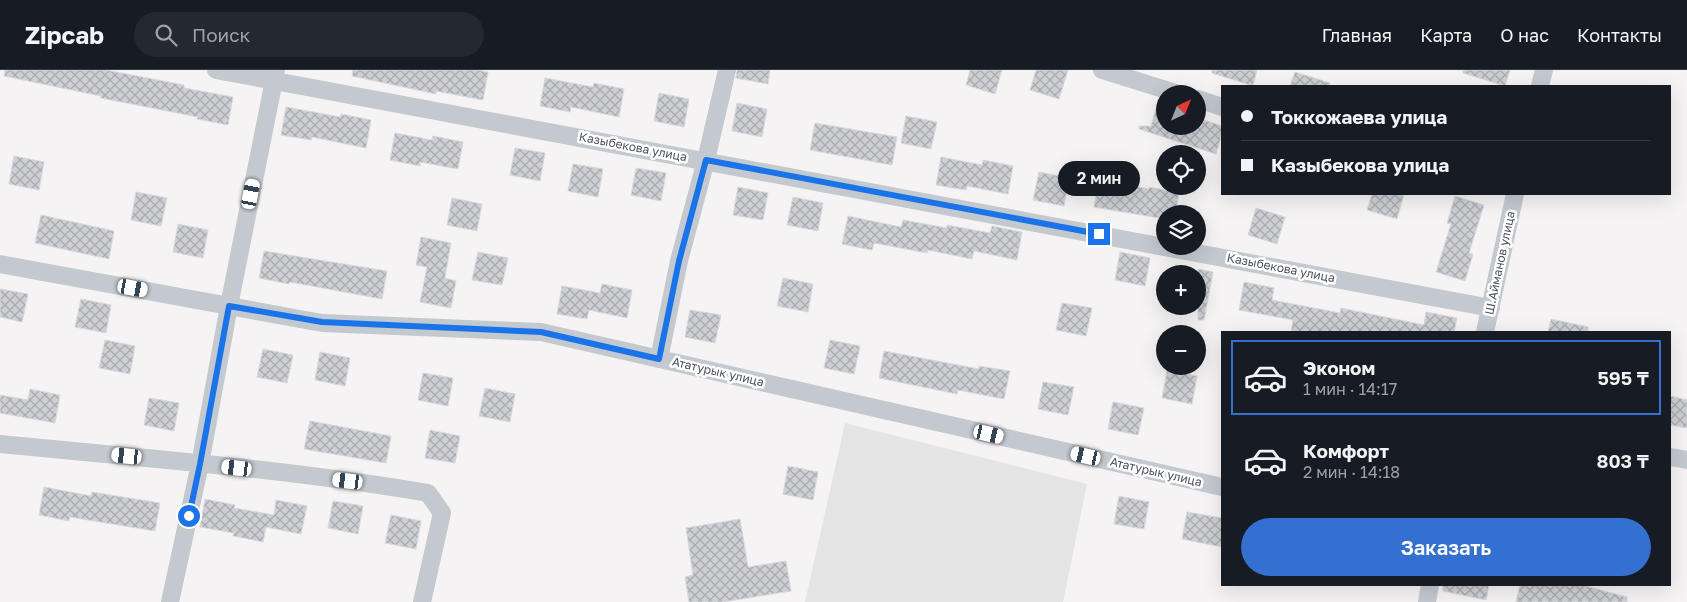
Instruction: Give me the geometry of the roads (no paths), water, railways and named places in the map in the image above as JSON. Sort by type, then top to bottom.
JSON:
[{"type":"street","name":"Казыбекова улица","points":[[216,70],[275,75],[706,160],[1491,308]]},
{"type":"street","points":[[659,359],[679,261],[706,160],[727,70]]},
{"type":"street","points":[[1102,70],[1156,87]]},
{"type":"street","points":[[1540,85],[1544,70]]},
{"type":"street","points":[[170,602],[200,464],[275,75]]},
{"type":"street","points":[[1206,102],[1221,107]]},
{"type":"street","name":"Ш.Айманов улица","points":[[1485,331],[1512,195]]},
{"type":"street","name":"Ататурык улица","points":[[0,264],[322,322],[541,332],[1221,487]]},
{"type":"street","points":[[0,444],[200,464],[385,486],[428,493],[442,513],[422,602]]},
{"type":"street","points":[[1671,457],[1687,460]]},
{"type":"street","points":[[1427,602],[1430,586]]}]
